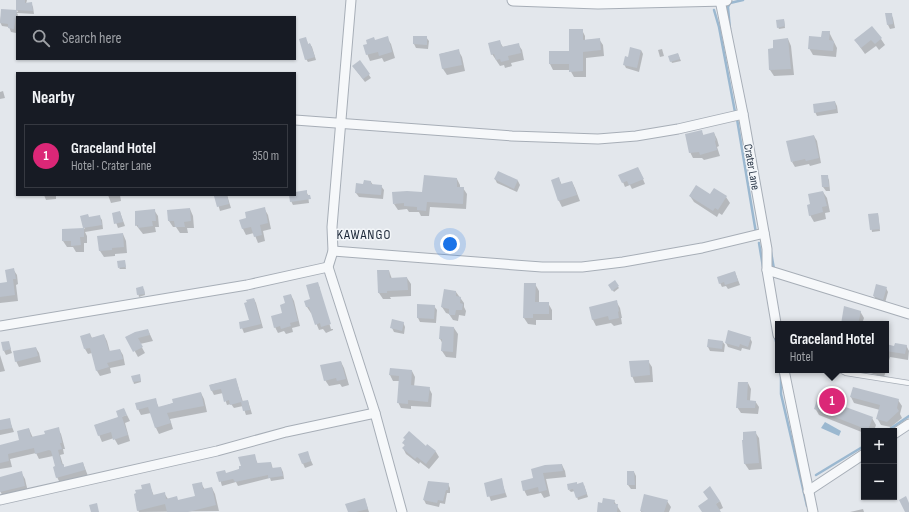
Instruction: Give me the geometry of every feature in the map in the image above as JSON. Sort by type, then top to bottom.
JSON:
[{"type":"street","points":[[351,0],[332,227],[333,251],[328,267],[375,413],[402,512]]},
{"type":"street","points":[[513,0],[598,3],[722,0]]},
{"type":"street","name":"Crater Lane","points":[[722,0],[767,249],[767,270],[776,321]]},
{"type":"street","points":[[296,120],[512,136],[598,140],[650,134],[743,114]]},
{"type":"street","points":[[333,251],[542,267],[582,267],[623,262],[702,248],[764,233]]},
{"type":"street","points":[[0,326],[247,285],[328,267]]},
{"type":"street","points":[[767,270],[909,314]]},
{"type":"street","points":[[785,373],[813,512]]},
{"type":"street","points":[[0,500],[217,451],[286,432],[375,413]]},
{"type":"street","points":[[897,432],[909,424]]},
{"type":"street","points":[[808,491],[861,456]]},
{"type":"lane","points":[[846,373],[909,383]]},
{"type":"water","points":[[825,422],[841,431],[839,436],[821,428]]},
{"type":"building","points":[[16,0],[25,0],[25,3],[32,2],[33,11],[16,10]]},
{"type":"building","points":[[1,9],[17,10],[14,29],[8,28],[8,24],[0,23]]},
{"type":"building","points":[[885,13],[892,13],[893,24],[887,25]]},
{"type":"building","points":[[784,19],[785,26],[777,28],[776,20]]},
{"type":"building","points":[[872,26],[882,38],[875,44],[871,40],[861,48],[854,40]]},
{"type":"building","points":[[569,29],[583,29],[583,40],[600,38],[601,50],[583,52],[583,71],[569,72],[569,64],[549,64],[549,51],[569,51]]},
{"type":"building","points":[[822,31],[830,31],[829,40],[834,41],[833,51],[808,49],[809,36],[821,37]]},
{"type":"building","points":[[388,36],[392,52],[379,56],[378,52],[366,55],[363,45],[367,44],[366,40],[374,37],[375,40]]},
{"type":"building","points":[[413,36],[427,36],[427,45],[413,44]]},
{"type":"building","points":[[306,37],[315,57],[305,60],[299,39]]},
{"type":"building","points":[[788,38],[791,69],[769,70],[768,49],[773,48],[773,40]]},
{"type":"building","points":[[500,40],[502,47],[519,43],[521,53],[508,56],[509,60],[501,62],[500,59],[496,60],[494,54],[491,55],[488,43]]},
{"type":"building","points":[[630,47],[641,50],[637,68],[623,65],[625,56],[628,57]]},
{"type":"building","points":[[459,49],[462,65],[442,69],[439,54]]},
{"type":"building","points":[[678,53],[680,59],[670,62],[668,56]]},
{"type":"building","points":[[360,60],[370,74],[363,79],[352,66]]},
{"type":"building","points":[[835,101],[836,109],[814,113],[813,104]]},
{"type":"building","points":[[702,130],[703,135],[714,132],[717,150],[700,155],[699,152],[689,153],[685,134]]},
{"type":"building","points":[[814,135],[819,158],[791,162],[786,141]]},
{"type":"building","points":[[638,167],[644,179],[629,185],[627,181],[622,183],[618,175]]},
{"type":"building","points":[[498,171],[518,180],[514,189],[494,179]]},
{"type":"building","points":[[424,175],[457,178],[457,187],[464,187],[463,204],[427,202],[426,211],[417,210],[417,207],[404,206],[404,203],[393,204],[392,192],[422,192]]},
{"type":"building","points":[[821,175],[828,175],[829,187],[822,187]]},
{"type":"building","points":[[559,177],[561,184],[572,181],[577,195],[558,201],[551,180]]},
{"type":"building","points":[[364,180],[371,181],[371,184],[382,185],[381,195],[355,193],[356,183],[363,184]]},
{"type":"building","points":[[696,185],[710,194],[714,188],[727,196],[718,210],[715,208],[713,211],[689,196]]},
{"type":"building","points":[[307,190],[307,195],[310,195],[311,199],[290,202],[289,196],[296,196],[296,192]]},
{"type":"building","points":[[823,191],[827,206],[822,207],[823,212],[809,216],[807,205],[810,204],[808,194]]},
{"type":"building","points":[[214,196],[227,196],[229,204],[217,207]]},
{"type":"building","points":[[265,207],[268,223],[260,225],[262,235],[254,237],[251,227],[242,229],[239,220],[246,218],[245,212]]},
{"type":"building","points":[[190,208],[191,221],[184,222],[185,227],[175,227],[174,221],[168,221],[167,210]]},
{"type":"building","points":[[155,209],[156,221],[152,221],[153,226],[138,228],[138,225],[135,226],[135,211]]},
{"type":"building","points":[[120,211],[123,222],[114,224],[112,213]]},
{"type":"building","points":[[878,213],[880,229],[870,230],[868,214]]},
{"type":"building","points":[[88,214],[89,217],[100,215],[102,225],[83,228],[80,216]]},
{"type":"building","points":[[84,228],[84,237],[80,237],[81,245],[71,246],[71,241],[62,241],[62,229]]},
{"type":"building","points":[[123,233],[124,247],[99,251],[97,236]]},
{"type":"building","points":[[125,260],[126,267],[118,268],[117,261]]},
{"type":"building","points":[[14,268],[16,279],[13,279],[15,295],[0,297],[0,283],[7,282],[5,270]]},
{"type":"building","points":[[377,270],[389,270],[390,278],[407,277],[408,290],[378,293]]},
{"type":"building","points":[[735,271],[738,281],[725,285],[724,282],[719,284],[717,277]]},
{"type":"building","points":[[615,280],[619,286],[612,291],[608,285]]},
{"type":"building","points":[[318,282],[331,324],[321,327],[320,323],[315,325],[309,307],[306,307],[304,301],[310,299],[306,285]]},
{"type":"building","points":[[524,283],[536,283],[535,302],[549,302],[549,314],[533,314],[533,318],[523,318]]},
{"type":"building","points":[[876,284],[887,287],[883,300],[873,296]]},
{"type":"building","points":[[143,286],[145,294],[137,295],[136,288]]},
{"type":"building","points":[[444,289],[456,291],[456,296],[461,297],[460,303],[463,304],[462,310],[456,310],[455,315],[449,315],[449,309],[441,307]]},
{"type":"building","points":[[291,294],[298,321],[290,323],[291,326],[281,329],[280,326],[274,328],[271,316],[282,313],[280,305],[285,303],[283,296]]},
{"type":"building","points":[[254,298],[261,324],[240,329],[239,322],[249,320],[244,303],[247,302],[246,300]]},
{"type":"building","points":[[617,300],[619,318],[609,320],[608,316],[592,320],[589,307]]},
{"type":"building","points":[[417,304],[435,305],[434,319],[417,318]]},
{"type":"building","points":[[844,306],[861,311],[859,321],[842,321]]},
{"type":"building","points":[[392,319],[404,322],[402,331],[390,328]]},
{"type":"building","points":[[440,326],[454,327],[453,352],[441,351],[442,339],[439,339]]},
{"type":"building","points":[[148,329],[150,335],[138,338],[143,347],[133,352],[125,337],[135,332]]},
{"type":"building","points":[[728,330],[751,337],[748,347],[740,344],[739,347],[725,343]]},
{"type":"building","points":[[90,333],[91,338],[104,334],[109,351],[120,349],[123,359],[107,363],[109,367],[96,371],[90,348],[84,349],[80,336]]},
{"type":"building","points":[[708,339],[723,341],[722,349],[707,347]]},
{"type":"building","points":[[9,341],[11,349],[3,351],[1,342]]},
{"type":"building","points":[[895,343],[907,345],[905,354],[889,351],[889,345],[894,346]]},
{"type":"building","points":[[36,347],[38,356],[15,362],[13,351]]},
{"type":"building","points":[[649,360],[650,375],[631,377],[629,361]]},
{"type":"building","points":[[341,361],[346,379],[337,381],[336,378],[324,381],[320,365]]},
{"type":"building","points":[[390,368],[412,370],[411,385],[430,387],[428,402],[408,400],[408,404],[397,403],[399,376],[389,375]]},
{"type":"building","points":[[140,374],[141,381],[133,382],[131,376]]},
{"type":"building","points":[[236,378],[242,401],[248,400],[250,410],[243,411],[241,402],[230,405],[229,400],[224,402],[221,389],[211,391],[209,385]]},
{"type":"building","points":[[738,382],[748,382],[747,400],[756,401],[755,408],[736,408]]},
{"type":"building","points":[[853,387],[899,399],[897,408],[899,411],[887,422],[876,419],[880,405],[850,397]]},
{"type":"building","points":[[201,392],[204,406],[167,413],[171,423],[155,428],[148,407],[137,410],[135,403],[156,398],[158,407],[173,403],[172,399]]},
{"type":"building","points":[[818,397],[873,417],[869,428],[863,428],[814,409]]},
{"type":"building","points":[[124,408],[127,415],[122,417],[128,435],[113,440],[111,432],[98,436],[94,425],[118,417],[116,411]]},
{"type":"building","points":[[10,418],[12,428],[0,430],[0,420]]},
{"type":"building","points":[[59,427],[62,449],[58,450],[62,465],[64,464],[64,467],[83,462],[85,470],[56,478],[53,467],[55,466],[51,451],[49,450],[35,454],[34,448],[8,454],[9,461],[0,463],[0,445],[19,440],[17,431],[29,428],[31,437],[45,434],[44,431]]},
{"type":"building","points":[[409,431],[426,446],[427,444],[436,451],[426,464],[417,457],[415,459],[402,448],[405,445],[402,443],[405,439],[403,438]]},
{"type":"building","points":[[756,431],[759,463],[744,464],[742,440],[743,432]]},
{"type":"building","points":[[308,451],[311,461],[302,464],[298,454]]},
{"type":"building","points":[[255,454],[257,463],[271,462],[272,468],[281,467],[283,476],[268,478],[268,475],[235,482],[233,479],[219,482],[216,472],[225,470],[226,473],[239,469],[239,466],[241,466],[238,457]]},
{"type":"building","points":[[562,464],[563,471],[543,473],[547,490],[539,492],[538,487],[523,491],[521,481],[533,478],[531,469],[545,465]]},
{"type":"building","points":[[22,471],[25,486],[0,492],[0,477]]},
{"type":"building","points":[[627,471],[634,471],[635,485],[627,485]]},
{"type":"building","points":[[502,478],[505,493],[487,497],[484,483]]},
{"type":"building","points":[[428,481],[449,483],[448,490],[446,490],[443,501],[438,500],[437,503],[423,500]]},
{"type":"building","points":[[202,482],[203,489],[212,487],[216,505],[188,512],[167,512],[165,504],[137,511],[134,494],[136,493],[135,490],[142,489],[141,485],[150,483],[153,495],[165,492],[166,499],[177,496],[178,500],[195,496],[192,484]]},
{"type":"building","points":[[577,482],[577,484],[583,482],[587,494],[576,498],[573,489],[568,490],[567,484]]},
{"type":"building","points":[[710,486],[720,501],[716,504],[721,512],[702,512],[698,506],[708,499],[703,492]]},
{"type":"building","points":[[644,494],[668,500],[664,512],[640,511]]},
{"type":"building","points":[[906,496],[909,503],[909,512],[905,512],[899,500]]},
{"type":"building","points":[[365,498],[368,509],[348,512],[345,504]]},
{"type":"building","points":[[603,498],[615,500],[614,504],[618,504],[617,512],[597,512],[598,502],[602,503]]},
{"type":"building","points":[[97,503],[99,512],[91,512],[89,505]]},
{"type":"waterway","points":[[730,29],[728,7],[730,3],[743,0]]},
{"type":"waterway","points":[[714,10],[719,27],[735,112]]},
{"type":"waterway","points":[[737,119],[756,233]]},
{"type":"waterway","points":[[759,243],[763,267]]},
{"type":"waterway","points":[[771,252],[774,269]]},
{"type":"waterway","points":[[781,374],[781,394],[807,506]]},
{"type":"waterway","points":[[891,428],[909,416]]},
{"type":"waterway","points":[[816,475],[861,448]]},
{"type":"place","name":"Graceland Hotel","points":[[832,401]]},
{"type":"district","name":"KAWANGO","points":[[364,234]]}]
